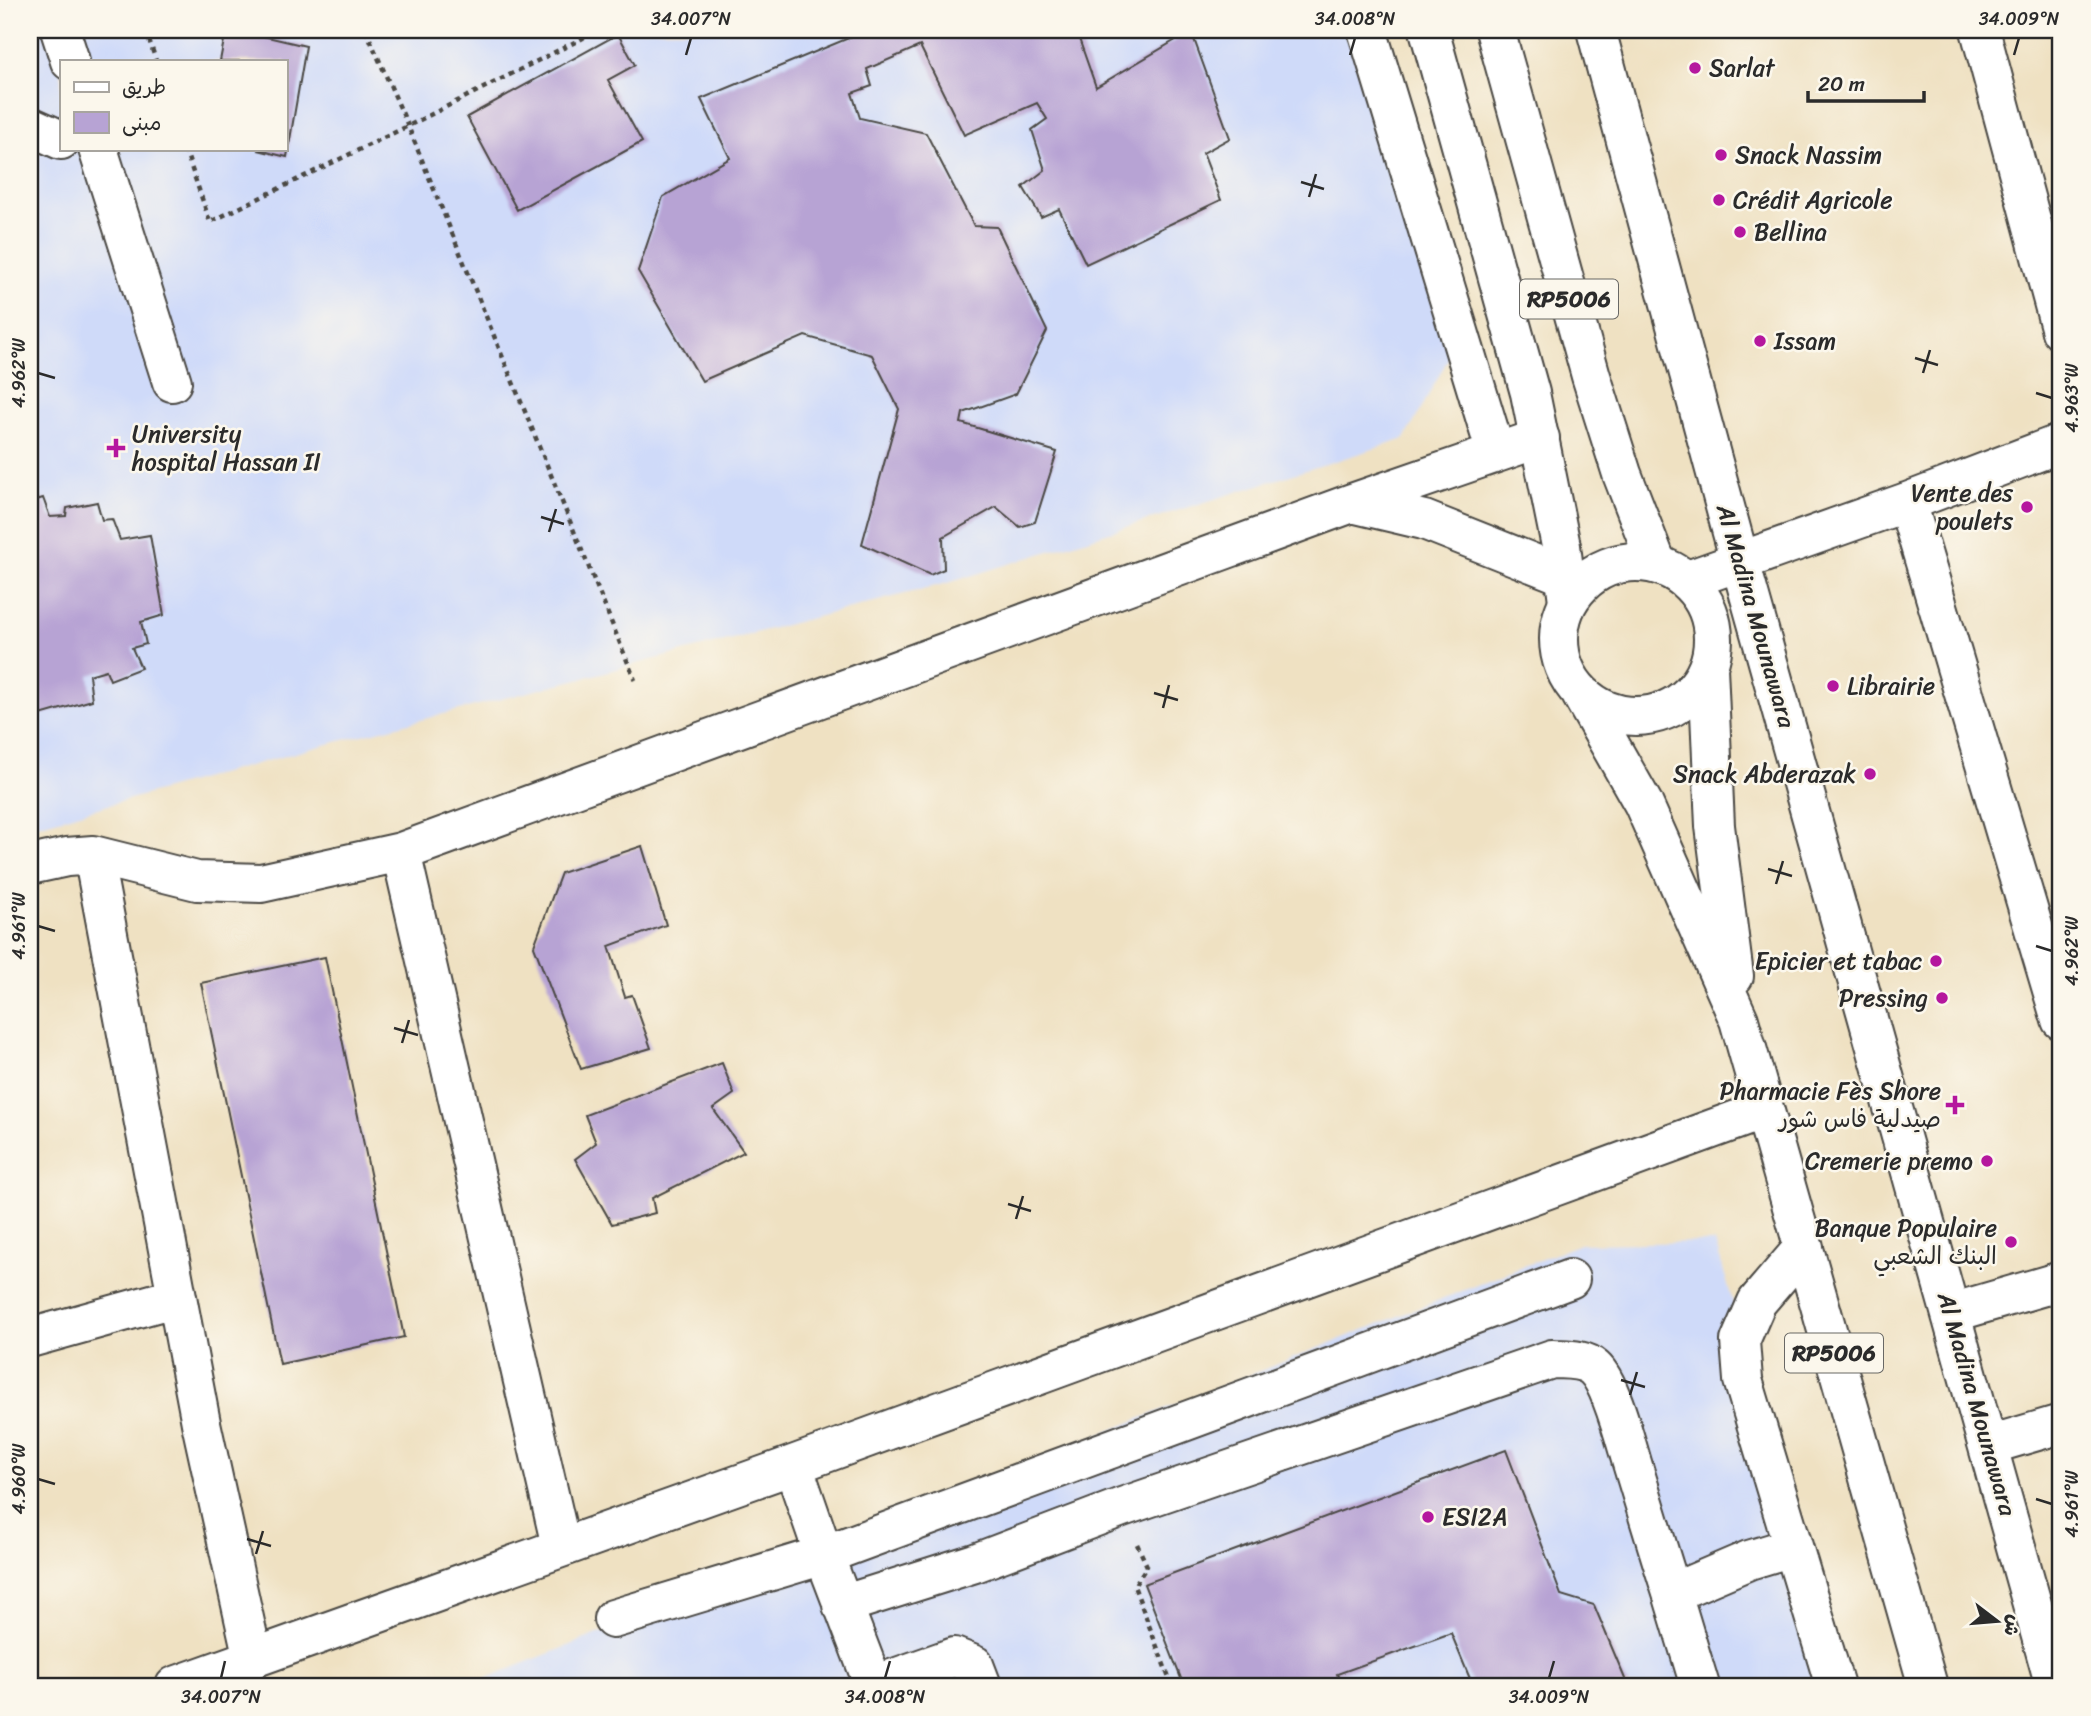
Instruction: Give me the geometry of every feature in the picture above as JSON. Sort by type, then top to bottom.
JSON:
[{"type":"main road","points":[[60,30],[70,60]]},
{"type":"main road","points":[[1367,30],[1496,453]]},
{"type":"main road","name":"RP5006","points":[[1429,30],[1541,438],[1567,589],[1560,625],[1559,649],[1567,673],[1643,803],[1739,1020],[1928,1686]]},
{"type":"main road","name":"RP5006","points":[[1495,30],[1591,376],[1622,474],[1672,572],[1699,593],[1710,616],[1714,642],[1708,667],[1695,690],[1675,706],[1651,715],[1626,716],[1602,709],[1581,694]]},
{"type":"main road","name":"Al Madina Mounawara","points":[[1596,30],[1740,562],[2055,1686]]},
{"type":"main road","points":[[1980,30],[2047,225],[2061,331]]},
{"type":"main road","points":[[30,127],[60,140]]},
{"type":"main road","points":[[93,152],[172,382]]},
{"type":"main road","points":[[30,865],[67,857],[93,855],[197,881],[261,883],[401,852],[1352,503],[1541,438]]},
{"type":"main road","points":[[1672,572],[1740,562],[2061,443]]},
{"type":"main road","points":[[1907,502],[2061,1020]]},
{"type":"main road","points":[[1352,503],[1424,520],[1567,589]]},
{"type":"main road","name":"RP5006","points":[[1567,589],[1606,567],[1623,562],[1672,572]]},
{"type":"main road","name":"RP5006","points":[[1708,667],[1715,826],[1739,1020]]},
{"type":"main road","points":[[401,852],[561,1546]]},
{"type":"main road","points":[[93,855],[201,1423],[253,1659]]},
{"type":"main road","points":[[175,1686],[793,1465],[1764,1110]]},
{"type":"main road","points":[[1804,1247],[1757,1302],[1740,1341],[1743,1380],[1835,1686]]},
{"type":"main road","points":[[613,1619],[824,1555],[1570,1279]]},
{"type":"main road","points":[[1951,1313],[2061,1281]]},
{"type":"main road","points":[[30,1338],[177,1297]]},
{"type":"main road","points":[[842,1605],[975,1563],[1122,1507],[1552,1359],[1576,1360],[1595,1369],[1603,1381],[1620,1426],[1700,1686]]},
{"type":"main road","points":[[1989,1445],[2061,1424]]},
{"type":"main road","points":[[793,1465],[873,1686],[954,1657],[974,1665],[982,1686]]},
{"type":"main road","points":[[1672,1593],[1749,1560],[1792,1547]]},
{"type":"path","points":[[146,30],[156,60]]},
{"type":"path","points":[[366,30],[635,680]]},
{"type":"path","points":[[186,150],[210,222],[583,37],[580,30]]},
{"type":"path","points":[[1122,1507],[1147,1566],[1134,1586],[1172,1686]]},
{"type":"shaded area","points":[[30,30],[1356,30],[1455,346],[1405,439],[951,582],[313,748],[30,827]]},
{"type":"shaded area","points":[[1715,1242],[1847,1686],[467,1686],[1580,1244]]},
{"type":"building","points":[[172,30],[191,30],[191,31],[173,35]]},
{"type":"building","points":[[226,30],[237,30],[306,46],[287,157],[258,150],[287,150],[287,60],[220,60]]},
{"type":"building","points":[[868,30],[1082,30],[1077,33],[1096,87],[1191,31],[1230,138],[1203,153],[1221,200],[1086,264],[1059,209],[1041,217],[1023,187],[1045,170],[1032,130],[1047,119],[1037,103],[964,135],[920,46],[867,69],[872,86],[852,93],[860,118],[926,133],[974,226],[997,227],[1047,331],[1016,394],[963,413],[961,423],[1057,452],[1035,522],[1020,527],[996,507],[943,537],[944,569],[930,575],[862,544],[899,409],[872,355],[805,336],[702,381],[638,271],[663,197],[730,158],[701,99]]},
{"type":"building","points":[[618,34],[635,65],[608,80],[642,142],[517,210],[467,117]]},
{"type":"building","points":[[43,498],[50,517],[66,516],[67,508],[97,502],[102,520],[112,519],[120,540],[150,535],[164,615],[141,622],[146,644],[132,648],[141,668],[110,680],[106,670],[89,675],[92,700],[30,718],[30,502]]},
{"type":"building","points":[[642,846],[666,925],[609,946],[625,997],[632,995],[651,1048],[581,1069],[534,946],[561,873]]},
{"type":"building","points":[[325,957],[404,1337],[280,1364],[201,983]]},
{"type":"building","points":[[722,1063],[734,1094],[713,1109],[744,1152],[652,1198],[655,1213],[612,1224],[575,1159],[596,1143],[585,1115]]},
{"type":"building","name":"ESI2A","points":[[1506,1450],[1561,1595],[1594,1605],[1628,1686],[1473,1686],[1451,1633],[1337,1674],[1342,1686],[1184,1686],[1144,1584]]},
{"type":"place","name":"Sarlat","points":[[1695,68]]},
{"type":"place","name":"Snack Nassim","points":[[1721,155]]},
{"type":"place","name":"Crédit Agricole","points":[[1719,200]]},
{"type":"place","name":"Bellina","points":[[1740,232]]},
{"type":"place","name":"Issam","points":[[1760,341]]},
{"type":"place","name":"University hospital Hassan II","points":[[116,448]]},
{"type":"place","name":"Vente des poulets","points":[[2027,507]]},
{"type":"place","name":"Librairie","points":[[1833,686]]},
{"type":"place","name":"Snack Abderazak","points":[[1870,774]]},
{"type":"place","name":"Epicier et tabac","points":[[1936,961]]},
{"type":"place","name":"Pressing","points":[[1942,998]]},
{"type":"place","name":"Pharmacie Fès Shore صيدلية فاس شور","points":[[1955,1105]]},
{"type":"place","name":"Cremerie premo","points":[[1987,1161]]},
{"type":"place","name":"Banque Populaire البنك الشعبي","points":[[2011,1242]]},
{"type":"place","name":"ESI2A","points":[[1428,1517]]}]
